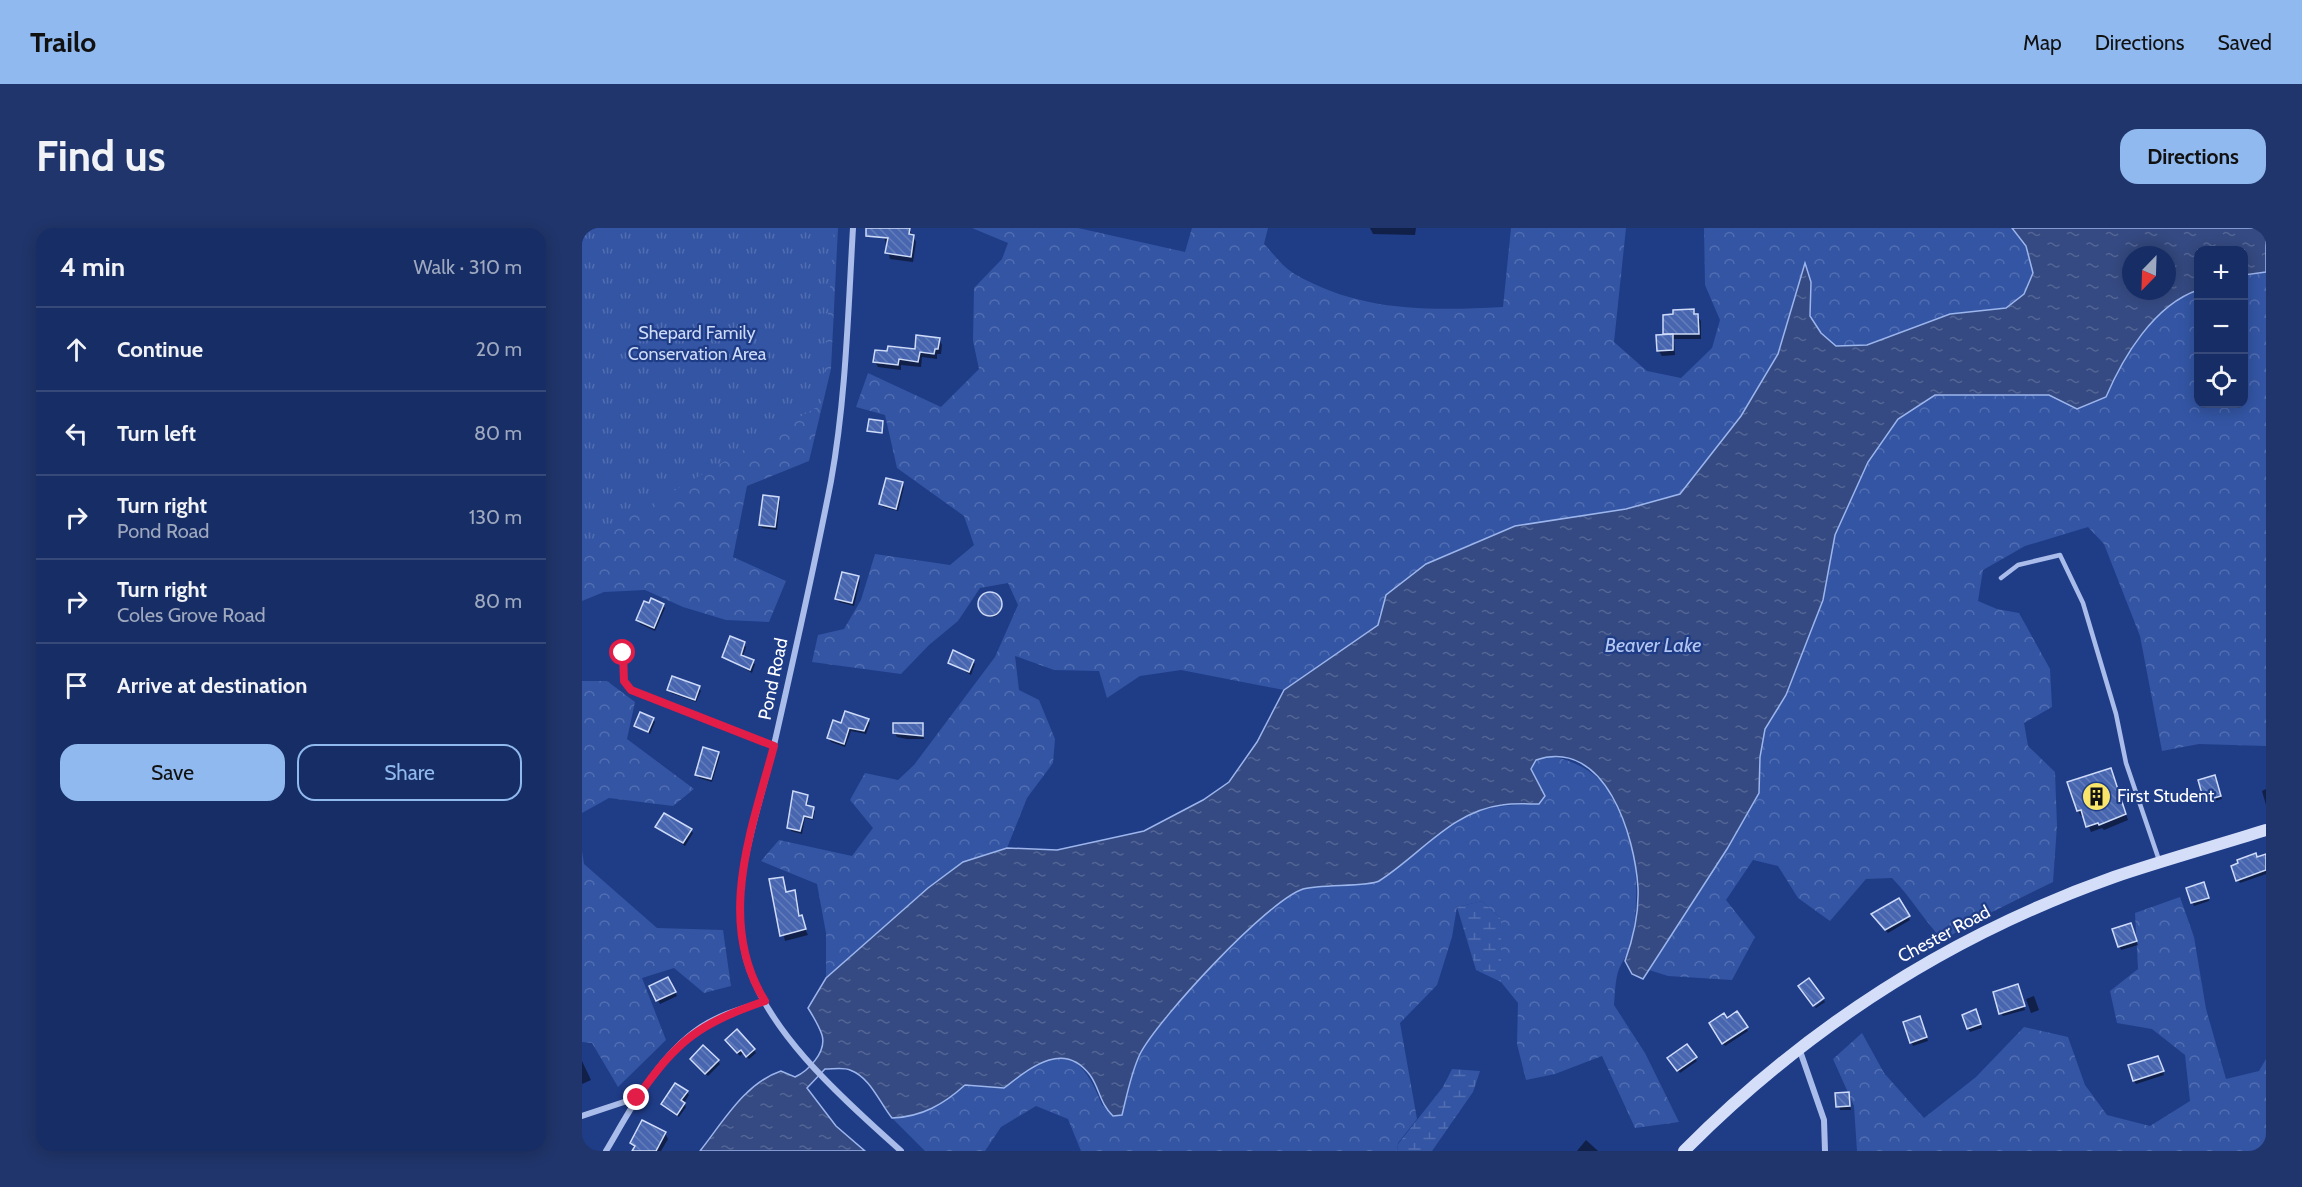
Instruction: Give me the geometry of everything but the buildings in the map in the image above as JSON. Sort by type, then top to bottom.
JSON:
[{"type":"main road","name":"Chester Road","points":[[1684,1151],[1757,1082],[1799,1048],[1896,980],[1947,950],[2050,902],[2160,863],[2266,830]]},
{"type":"street","name":"Pond Road","points":[[853,228],[838,440],[774,746],[744,856],[739,907],[747,960],[765,1001],[796,1047],[835,1091],[901,1151]]},
{"type":"street","points":[[606,1151],[637,1098],[689,1036],[715,1020],[765,1001]]},
{"type":"street","points":[[1799,1048],[1824,1120],[1825,1151]]},
{"type":"street","points":[[582,1116],[637,1098]]},
{"type":"lane","points":[[2001,578],[2018,565],[2060,555],[2083,603],[2116,714],[2126,763],[2160,863]]},
{"type":"lane","points":[[615,646],[623,653],[624,681],[631,690],[774,746]]},
{"type":"green space","name":"Shepard Family Conservation Area","points":[[582,228],[838,228],[831,369],[809,461],[747,486],[733,557],[786,581],[769,622],[726,620],[683,607],[645,590],[604,592],[582,601]]},
{"type":"green space","name":"Shepard Family Conservation Area","points":[[582,228],[834,228],[822,404],[582,545]]},
{"type":"green space","points":[[972,228],[1078,228],[1185,252],[1192,228],[1268,228],[1264,244],[1289,270],[1318,286],[1369,302],[1448,309],[1503,307],[1511,228],[1626,228],[1614,342],[1647,371],[1681,378],[1712,348],[1720,320],[1705,285],[1704,228],[2012,228],[2026,246],[2033,273],[2024,294],[2006,308],[1950,314],[1867,345],[1836,346],[1817,329],[1810,317],[1809,279],[1805,264],[1778,354],[1741,416],[1680,494],[1626,509],[1379,614],[1379,625],[1284,690],[1181,670],[1140,676],[1107,698],[1099,671],[1054,670],[1015,656],[1019,690],[1039,700],[1055,739],[1053,763],[1027,798],[1007,848],[963,862],[826,978],[826,933],[817,884],[761,861],[779,840],[852,856],[873,828],[850,800],[865,773],[898,780],[914,765],[995,657],[1018,605],[1008,583],[980,588],[958,621],[929,645],[901,674],[812,662],[818,635],[844,629],[861,600],[875,554],[950,565],[974,545],[964,516],[897,468],[885,415],[856,407],[868,373],[941,407],[979,369],[973,341],[974,288],[1002,259],[1008,243]]},
{"type":"green space","points":[[2266,272],[2266,746],[2199,744],[2162,751],[2140,636],[2104,544],[2088,527],[2025,546],[1983,570],[1978,601],[1997,609],[2019,613],[2050,669],[2052,707],[2024,723],[2028,746],[2055,772],[2057,826],[2053,882],[1990,913],[1943,940],[1892,878],[1866,879],[1830,921],[1798,898],[1778,866],[1753,860],[1726,900],[1755,937],[1732,980],[1668,976],[1649,970],[1727,849],[1759,793],[1760,757],[1765,729],[1786,695],[1823,600],[1835,535],[1868,462],[1898,419],[1935,395],[2050,395],[2077,409],[2105,397],[2121,366],[2142,334],[2167,307],[2194,292],[2194,408],[2248,408],[2248,274]]},
{"type":"green space","points":[[582,681],[607,681],[635,702],[627,739],[694,789],[673,806],[609,798],[582,813]]},
{"type":"green space","points":[[1547,756],[1576,764],[1599,779],[1616,800],[1627,826],[1634,853],[1635,912],[1631,944],[1618,973],[1614,1005],[1645,1053],[1679,1122],[1635,1128],[1602,1056],[1555,1074],[1526,1080],[1517,1044],[1518,1003],[1501,982],[1501,919],[1482,901],[1457,907],[1452,937],[1437,985],[1400,1023],[1417,1119],[1398,1143],[1397,1151],[1081,1151],[1068,1119],[1036,1106],[1001,1127],[985,1151],[925,1151],[892,1118],[913,1115],[932,1108],[966,1085],[1004,1088],[1038,1062],[1051,1058],[1072,1061],[1080,1067],[1093,1084],[1102,1105],[1122,1115],[1137,1061],[1151,1038],[1215,963],[1265,915],[1286,898],[1303,889],[1379,881],[1438,833],[1468,814],[1498,807],[1539,804],[1545,796],[1531,770],[1536,760]]},
{"type":"green space","points":[[582,851],[584,864],[657,928],[723,930],[731,986],[704,993],[674,968],[642,978],[666,1040],[618,1087],[592,1043],[582,1042]]},
{"type":"green space","points":[[2180,897],[2194,937],[2206,1009],[2226,1079],[2259,1071],[2266,1059],[2266,1151],[1857,1151],[1854,1106],[1833,1059],[1862,1033],[1884,1073],[1924,1118],[1976,1077],[2024,1027],[2068,1037],[2085,1085],[2107,1115],[2150,1126],[2190,1101],[2185,1055],[2152,1029],[2117,1023],[2110,991],[2138,969],[2135,913]]},
{"type":"green space","points":[[1482,901],[1501,919],[1501,982],[1476,970],[1457,907]]},
{"type":"green space","points":[[1452,1069],[1480,1071],[1473,1092],[1432,1151],[1397,1151],[1398,1144],[1443,1087]]},
{"type":"water","name":"Beaver Lake","points":[[2012,228],[2266,228],[2266,272],[2248,274],[2248,246],[2194,246],[2194,292],[2167,307],[2142,334],[2121,366],[2106,397],[2077,409],[2049,395],[1935,395],[1898,419],[1868,462],[1835,535],[1823,600],[1786,695],[1765,729],[1760,757],[1759,793],[1727,849],[1643,979],[1632,974],[1625,961],[1635,925],[1638,888],[1631,843],[1612,796],[1598,777],[1581,763],[1560,757],[1536,760],[1531,769],[1545,796],[1539,804],[1507,804],[1484,809],[1452,825],[1379,881],[1303,889],[1286,898],[1265,915],[1215,963],[1151,1037],[1137,1061],[1122,1115],[1113,1116],[1105,1106],[1090,1075],[1080,1064],[1069,1059],[1058,1058],[1046,1061],[1024,1073],[1004,1088],[965,1085],[932,1108],[913,1115],[892,1118],[864,1079],[850,1070],[825,1069],[807,1088],[836,1126],[865,1151],[700,1151],[736,1105],[756,1084],[781,1071],[795,1077],[811,1066],[822,1048],[823,1041],[808,1008],[826,978],[928,888],[963,862],[1007,848],[1057,850],[1144,831],[1203,800],[1229,782],[1257,742],[1284,690],[1378,625],[1386,595],[1426,564],[1515,526],[1626,509],[1680,494],[1741,416],[1778,354],[1805,263],[1811,282],[1810,316],[1821,333],[1836,346],[1867,345],[1950,314],[2006,308],[2024,294],[2033,273],[2026,246]]},
{"type":"place","name":"First Student","points":[[2096,796]]},
{"type":"route","points":[[623,653],[624,681],[631,690],[774,746],[744,856],[739,907],[747,960],[765,1001],[729,1013],[701,1027],[689,1036],[648,1081],[637,1098]]}]
